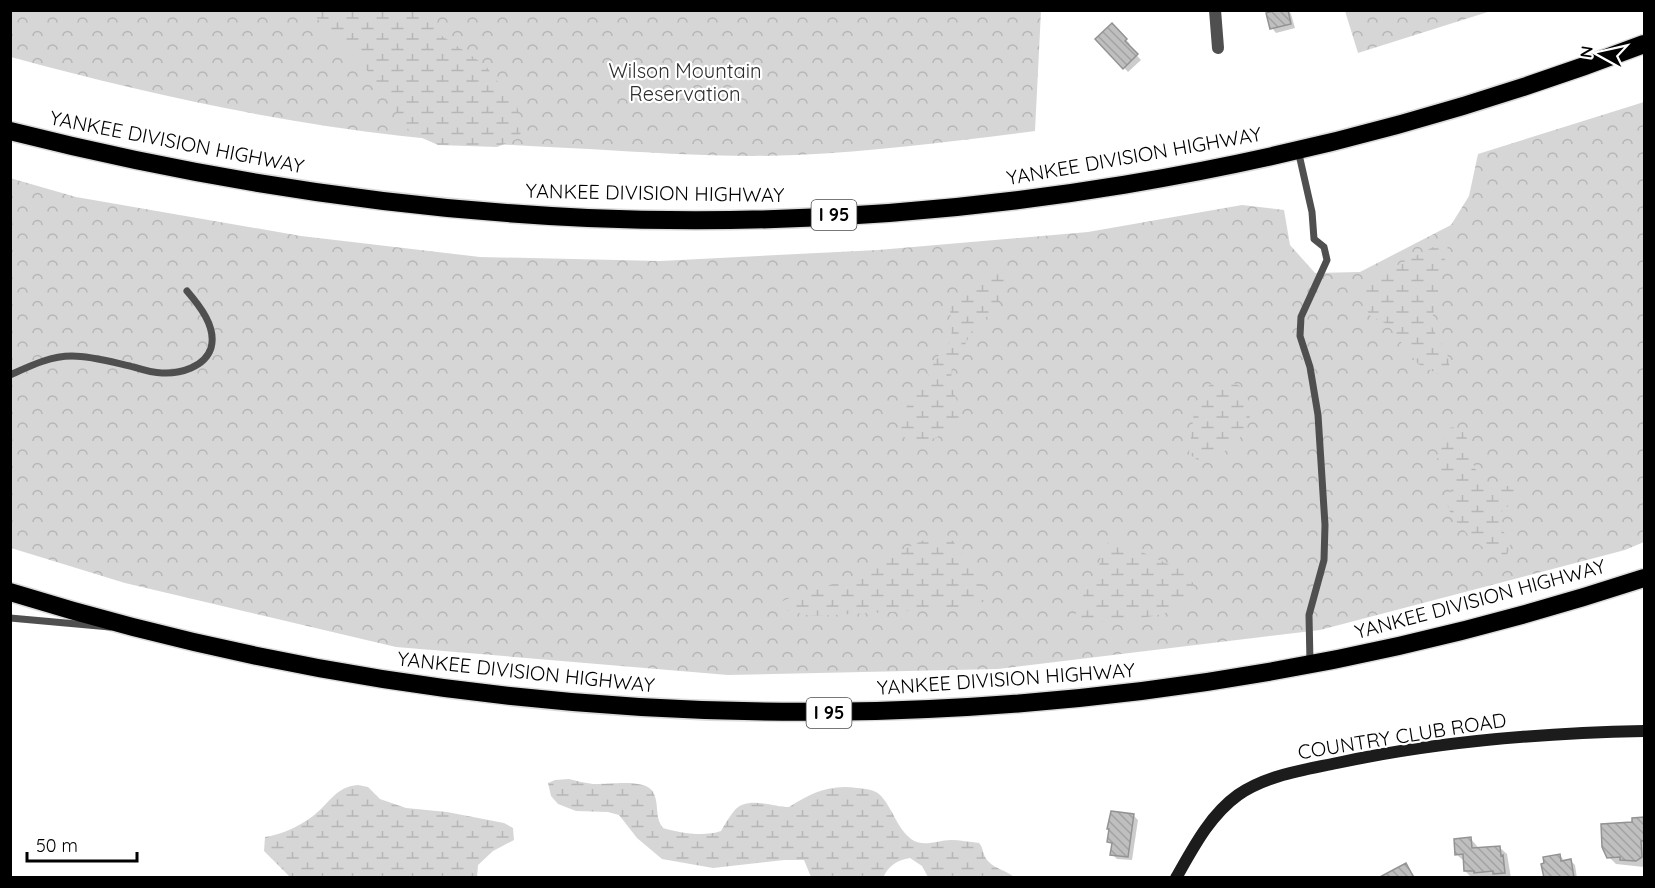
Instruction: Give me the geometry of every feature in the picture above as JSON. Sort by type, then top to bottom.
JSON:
[{"type":"highway","name":"YANKEE DIVISION HIGHWAY","points":[[10,131],[138,161],[312,192],[375,200],[489,211],[639,219],[798,217],[956,206],[1132,182],[1298,149],[1470,103],[1644,44]]},
{"type":"highway","name":"YANKEE DIVISION HIGHWAY","points":[[10,591],[145,629],[276,659],[419,685],[610,706],[745,712],[880,712],[1015,705],[1150,690],[1310,664],[1479,626],[1644,578]]},
{"type":"street","points":[[1215,10],[1218,48]]},
{"type":"street","name":"COUNTRY CLUB ROAD","points":[[1176,878],[1194,845],[1225,805],[1241,793],[1281,775],[1364,757],[1462,742],[1569,733],[1644,732]]},
{"type":"lane","points":[[1298,149],[1312,212],[1314,239],[1324,247],[1327,260],[1301,316],[1300,336],[1310,367],[1318,415],[1325,525],[1324,560],[1309,615],[1310,664]]},
{"type":"lane","points":[[10,375],[40,362],[71,356],[108,361],[160,374],[178,372],[201,364],[210,352],[213,342],[209,325],[199,305],[187,291]]},
{"type":"lane","points":[[10,618],[145,629]]},
{"type":"green space","points":[[1345,10],[1491,11],[1358,53]]},
{"type":"green space","name":"Wilson Mountain Reservation","points":[[10,11],[1041,11],[1035,131],[886,148],[771,156],[496,144],[402,136],[254,114],[108,82],[11,57]]},
{"type":"green space","points":[[312,11],[422,11],[442,36],[485,65],[517,107],[523,126],[519,138],[497,147],[438,145],[411,133],[359,59],[331,37]]},
{"type":"green space","points":[[1644,102],[1644,542],[1625,550],[1320,630],[998,669],[728,675],[396,647],[125,583],[11,548],[10,178],[76,197],[301,236],[480,257],[660,261],[878,250],[1088,232],[1242,205],[1284,210],[1290,245],[1315,273],[1360,272],[1451,225],[1469,196],[1478,154]]},
{"type":"green space","points":[[1441,243],[1448,245],[1431,324],[1448,358],[1449,373],[1444,377],[1418,364],[1387,324],[1369,315],[1363,297],[1364,287],[1392,268]]},
{"type":"green space","points":[[989,272],[1004,274],[1009,286],[995,309],[973,329],[953,368],[950,381],[964,421],[963,426],[918,445],[904,437],[897,423],[902,412],[923,388],[935,360],[952,339],[950,308],[955,297]]},
{"type":"green space","points":[[1229,381],[1244,388],[1249,402],[1249,420],[1246,429],[1234,445],[1226,451],[1199,461],[1189,454],[1195,403],[1212,382]]},
{"type":"green space","points":[[1454,427],[1466,435],[1471,458],[1481,477],[1495,485],[1511,486],[1521,491],[1519,497],[1500,513],[1500,524],[1510,541],[1506,557],[1499,556],[1481,546],[1457,522],[1448,507],[1451,489],[1436,463],[1441,441],[1450,428]]},
{"type":"green space","points":[[937,534],[953,541],[982,584],[988,600],[967,608],[812,616],[784,610],[781,602],[787,599],[850,579],[876,562]]},
{"type":"green space","points":[[1109,542],[1122,543],[1181,570],[1193,583],[1194,599],[1173,611],[1145,617],[1112,621],[1074,618],[1089,581],[1098,571],[1102,551]]},
{"type":"green space","points":[[569,779],[593,784],[642,785],[653,792],[660,824],[663,828],[699,834],[721,831],[734,811],[746,804],[760,803],[789,807],[813,794],[829,789],[847,787],[867,789],[877,792],[882,797],[902,830],[916,842],[951,840],[979,843],[988,861],[1014,877],[928,877],[922,866],[910,858],[894,864],[883,878],[811,877],[804,860],[713,868],[662,859],[637,838],[619,815],[608,812],[576,811],[558,804],[551,796],[548,783]]},
{"type":"green space","points":[[358,785],[368,787],[380,799],[406,808],[447,812],[504,823],[513,828],[514,840],[493,851],[478,865],[477,878],[290,877],[264,851],[265,837],[302,824],[338,792]]},
{"type":"building","points":[[1288,10],[1291,24],[1270,29],[1266,13]]},
{"type":"building","points":[[1112,23],[1138,54],[1123,69],[1095,39]]},
{"type":"building","points":[[1111,811],[1134,814],[1128,857],[1110,855],[1112,843],[1107,842],[1109,829],[1107,829]]},
{"type":"building","points":[[1644,817],[1642,857],[1636,861],[1620,860],[1620,857],[1607,858],[1602,847],[1601,824],[1632,822],[1632,818]]},
{"type":"building","points":[[1471,837],[1472,848],[1500,846],[1505,873],[1464,871],[1463,854],[1455,855],[1454,839]]},
{"type":"building","points":[[1560,854],[1561,861],[1571,859],[1574,878],[1544,878],[1541,864],[1544,863],[1543,857]]},
{"type":"building","points":[[1406,863],[1414,878],[1378,878]]}]
